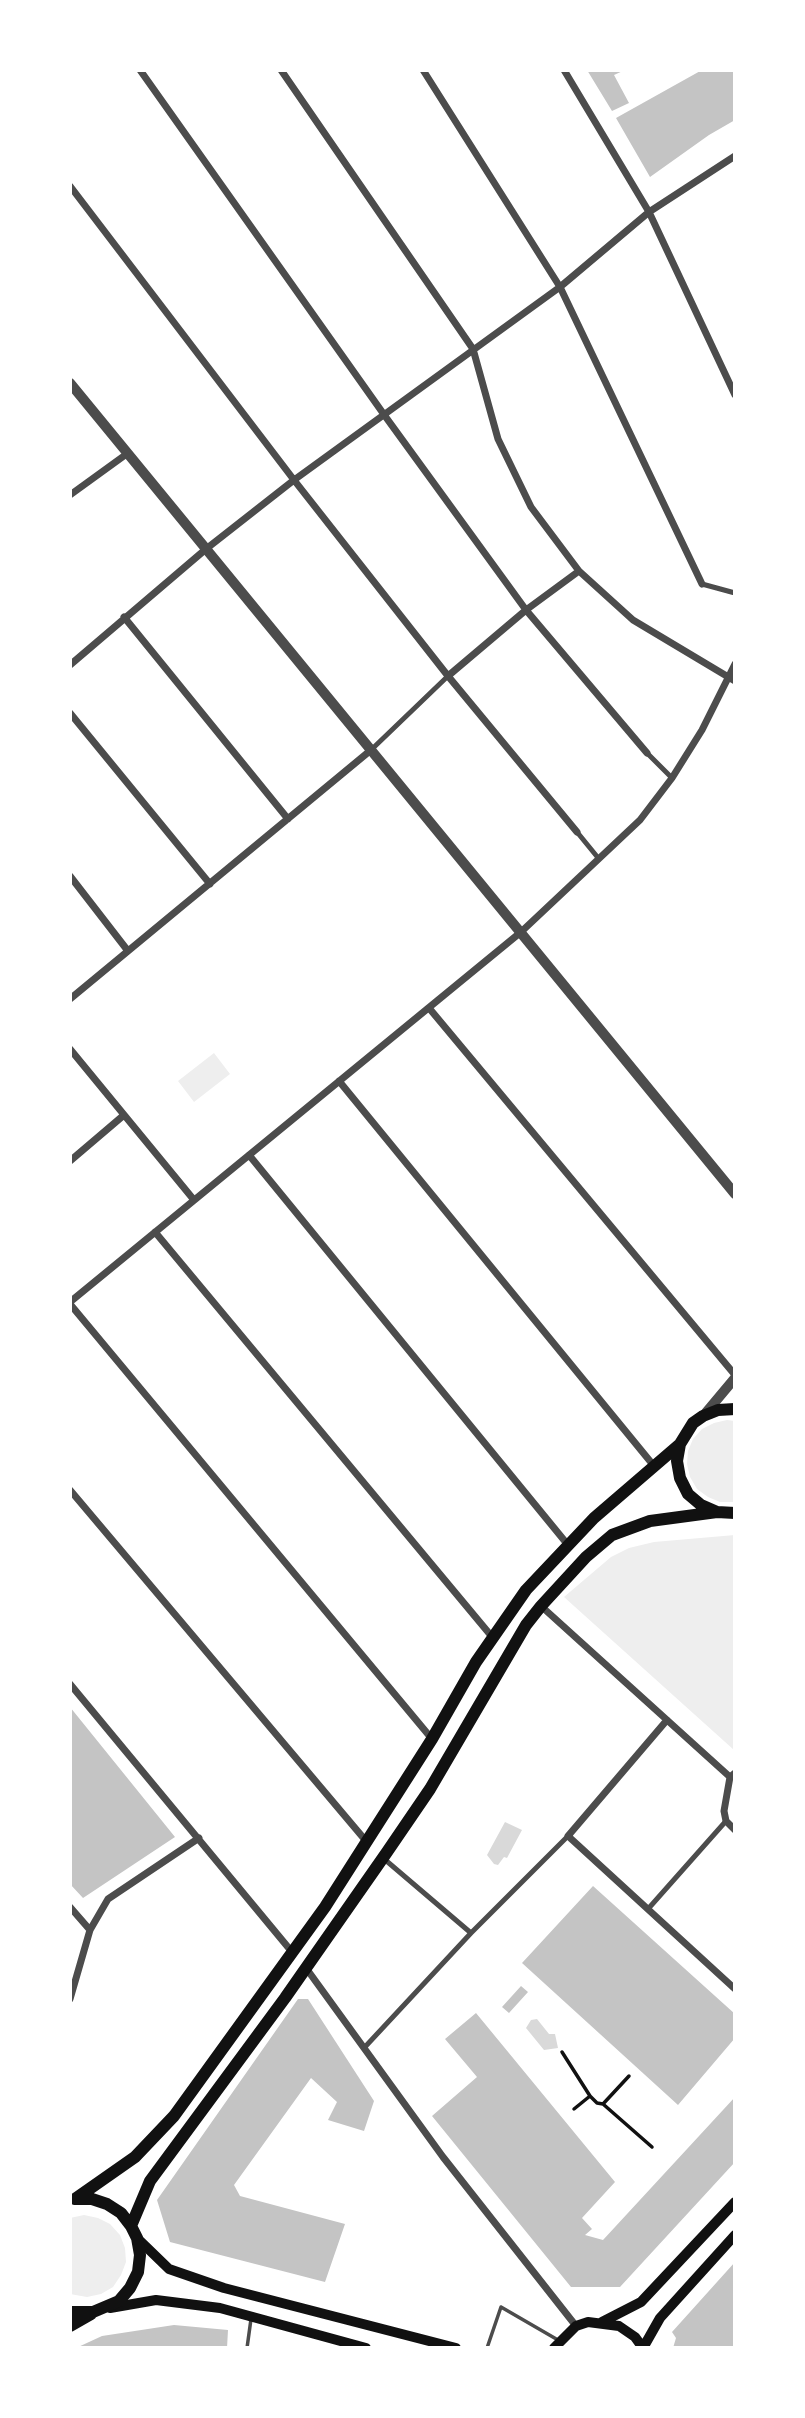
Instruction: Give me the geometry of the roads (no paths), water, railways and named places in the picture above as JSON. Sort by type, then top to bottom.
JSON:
[{"type":"main road","points":[[717,1512],[701,1505],[688,1494],[680,1478],[677,1461],[685,1433],[703,1416],[718,1410],[735,1409]]},
{"type":"main road","points":[[73,2200],[135,2157],[174,2116],[325,1907],[432,1740],[476,1662],[526,1590],[594,1518],[680,1444]]},
{"type":"main road","points":[[70,2326],[119,2301],[130,2288],[138,2272],[140,2255],[134,2232],[150,2181],[383,1858],[437,1778],[526,1625],[541,1606],[586,1557],[612,1535],[650,1521],[717,1512],[735,1513]]},
{"type":"main road","points":[[73,2200],[92,2199],[121,2213],[134,2232],[169,2269],[224,2288],[456,2348]]},
{"type":"main road","points":[[602,2322],[641,2302],[735,2202]]},
{"type":"main road","points":[[557,2344],[576,2326],[588,2322],[602,2322],[619,2326],[635,2337],[643,2348],[660,2318],[735,2235]]},
{"type":"main road","points":[[70,2312],[98,2311],[156,2300],[220,2308],[366,2348]]},
{"type":"street","points":[[140,70],[526,610],[647,753],[673,778]]},
{"type":"street","points":[[281,70],[473,349],[498,439],[531,507],[579,571],[633,620],[735,681]]},
{"type":"street","points":[[423,70],[561,287],[702,584],[735,593]]},
{"type":"street","points":[[564,70],[649,212],[735,395]]},
{"type":"street","points":[[70,665],[206,549],[294,480],[561,287],[649,212],[735,156]]},
{"type":"street","points":[[70,186],[294,480],[448,676],[599,859]]},
{"type":"street","points":[[70,383],[735,1194]]},
{"type":"street","points":[[70,495],[128,453]]},
{"type":"street","points":[[70,999],[371,750],[448,676],[526,610],[579,571]]},
{"type":"street","points":[[124,617],[288,819]]},
{"type":"street","points":[[432,1740],[70,1303],[521,932],[640,820],[673,778],[702,730],[735,664]]},
{"type":"street","points":[[70,713],[210,884]]},
{"type":"street","points":[[70,876],[128,951]]},
{"type":"street","points":[[429,1008],[735,1376],[703,1416]]},
{"type":"street","points":[[70,1049],[194,1200]]},
{"type":"street","points":[[339,1081],[654,1466]]},
{"type":"street","points":[[70,1161],[124,1115]]},
{"type":"street","points":[[249,1155],[568,1545]]},
{"type":"street","points":[[155,1232],[493,1637]]},
{"type":"street","points":[[70,1490],[366,1842]]},
{"type":"street","points":[[541,1606],[732,1775],[724,1801],[726,1821],[735,1830]]},
{"type":"street","points":[[70,1684],[292,1952]]},
{"type":"street","points":[[364,2048],[471,1933],[568,1836],[667,1720]]},
{"type":"street","points":[[648,1909],[726,1821]]},
{"type":"street","points":[[568,1836],[735,1989]]},
{"type":"street","points":[[70,1999],[90,1930],[108,1899],[199,1838]]},
{"type":"street","points":[[383,1858],[471,1933]]},
{"type":"street","points":[[70,1907],[90,1930]]},
{"type":"street","points":[[306,1968],[443,2157],[576,2326]]},
{"type":"lane","points":[[487,2348],[501,2307],[557,2344]]},
{"type":"lane","points":[[247,2348],[251,2318]]}]
